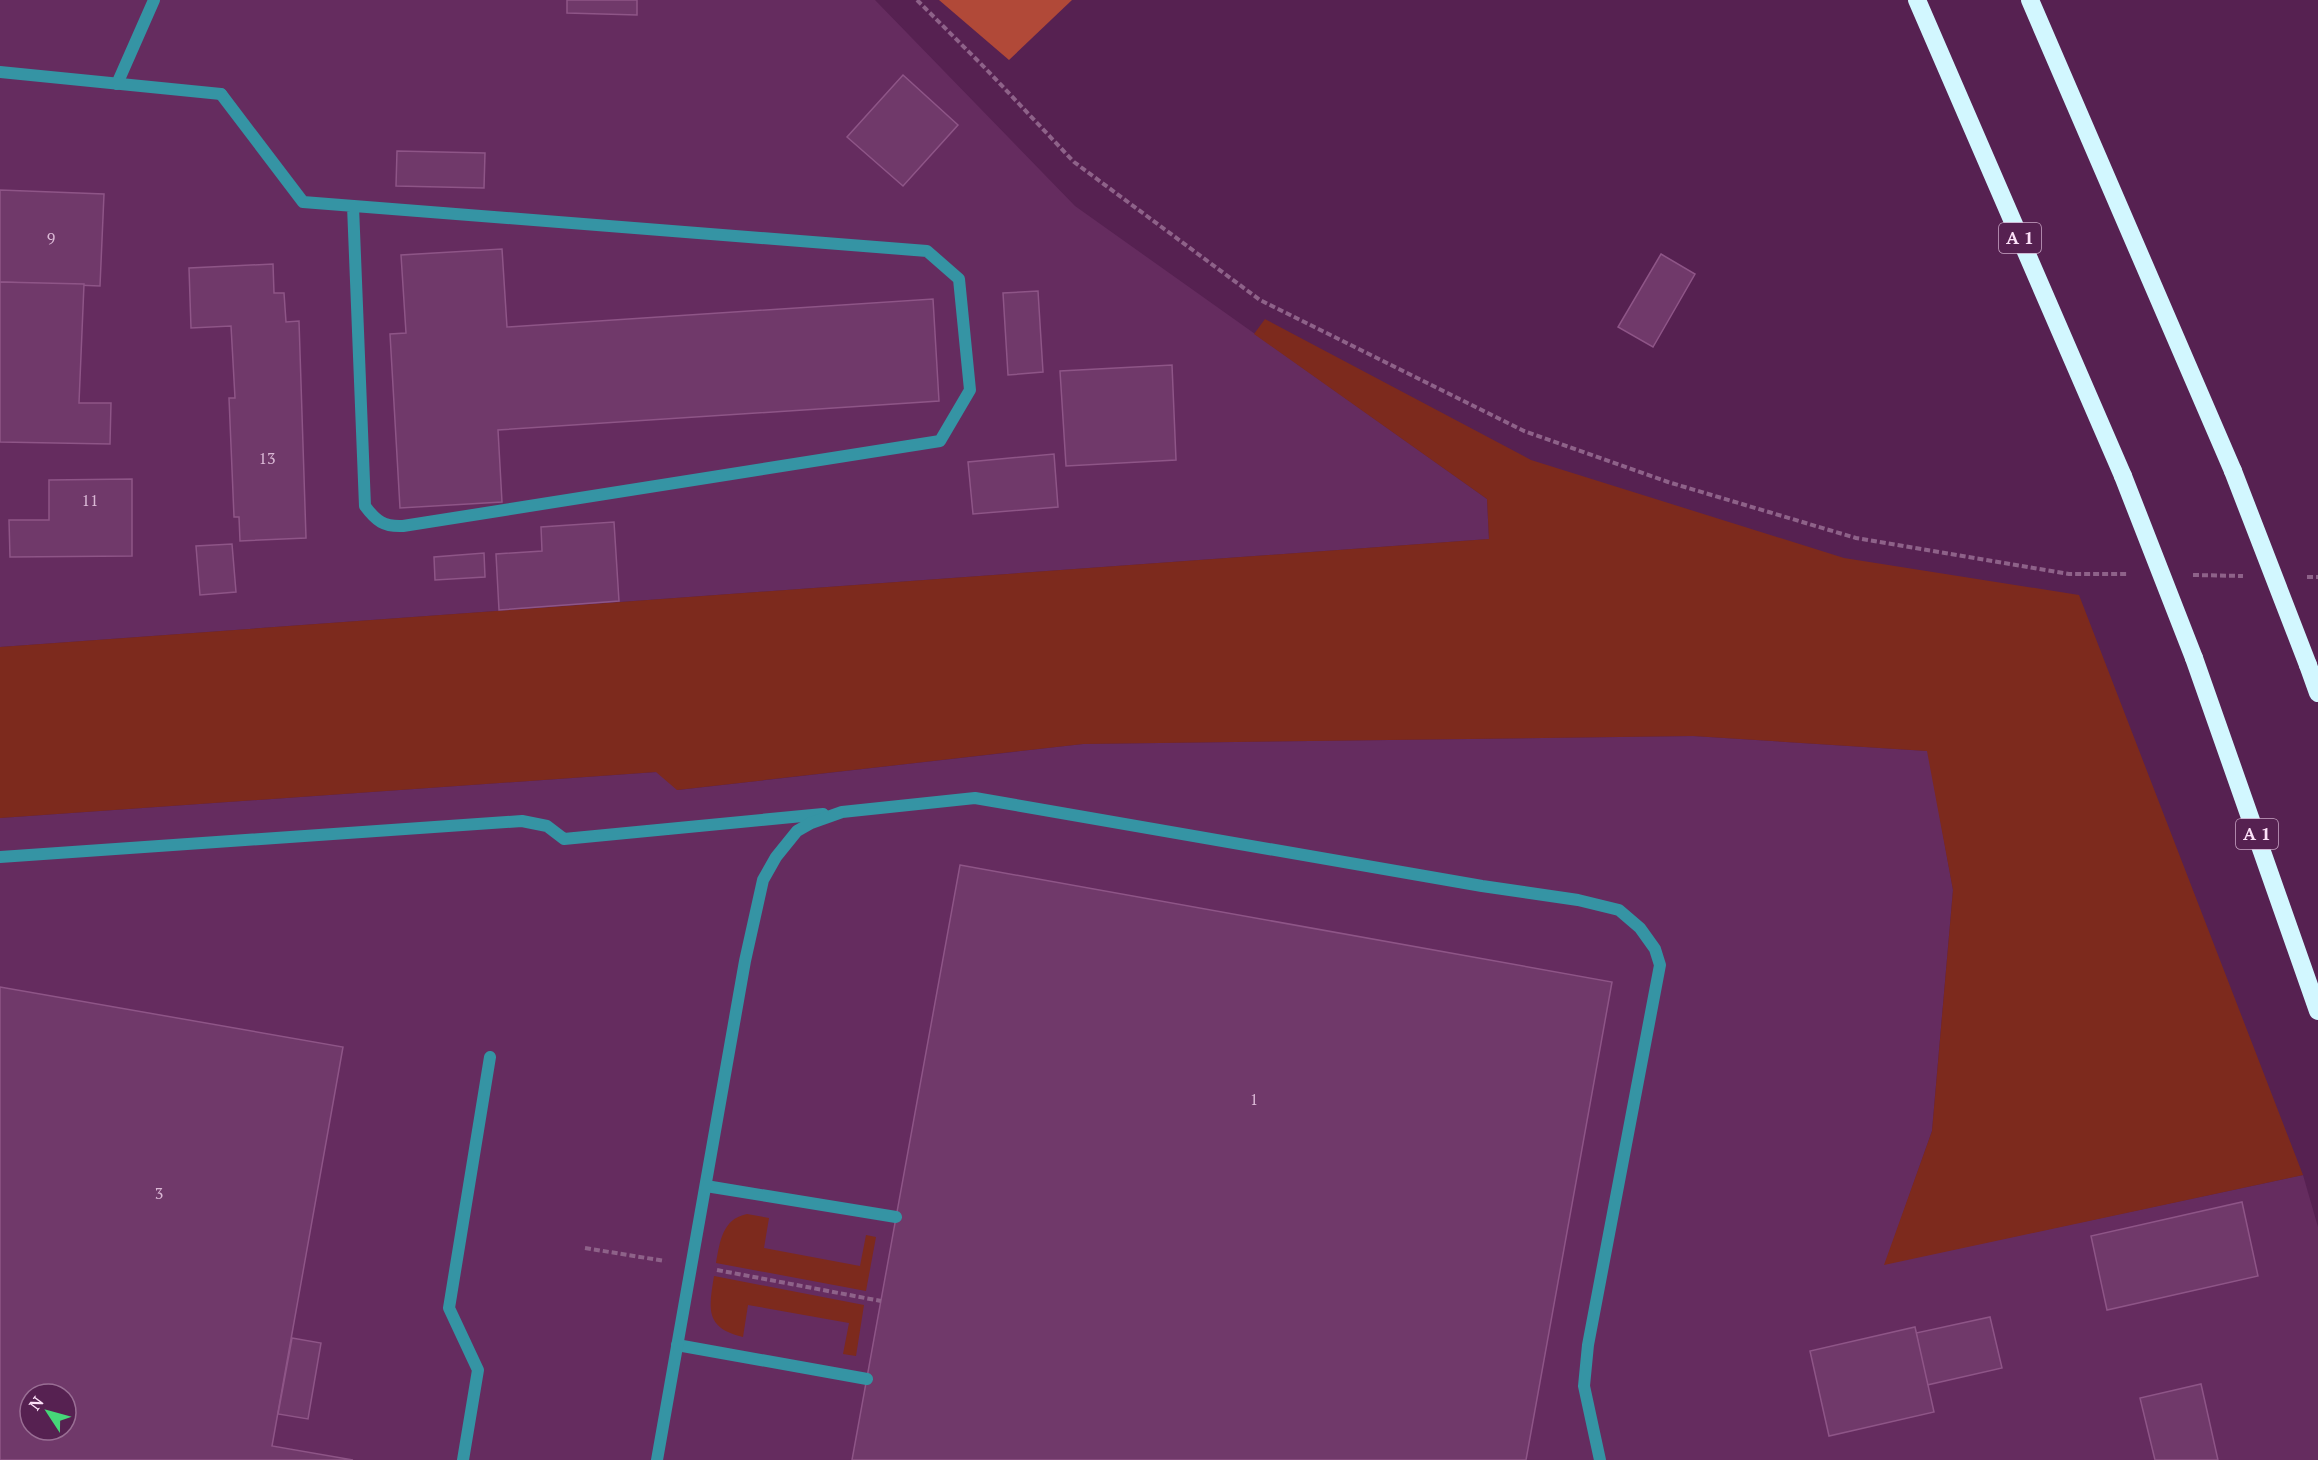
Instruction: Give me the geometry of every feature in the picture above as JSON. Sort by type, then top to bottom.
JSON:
[{"type":"highway","name":"A 1","points":[[1917,0],[2123,476],[2194,658],[2318,1011]]},
{"type":"highway","points":[[2030,0],[2233,471],[2318,693]]},
{"type":"street","points":[[117,84],[154,0]]},
{"type":"street","points":[[0,72],[221,94],[303,202],[927,251],[959,279],[970,390],[940,441],[415,525],[389,527],[375,519],[365,506],[353,207]]},
{"type":"street","points":[[0,857],[522,821],[547,826],[564,838],[842,813],[975,798],[1482,886],[1578,900],[1619,910],[1645,935],[1660,965],[1588,1345],[1584,1386],[1600,1460]]},
{"type":"street","points":[[657,1460],[745,961],[763,880],[776,857],[797,831],[811,823],[842,813]]},
{"type":"street","points":[[463,1460],[478,1370],[449,1308],[490,1057]]},
{"type":"street","points":[[706,1186],[896,1217]]},
{"type":"street","points":[[677,1345],[867,1379]]},
{"type":"path","points":[[917,0],[1074,162],[1260,300],[1524,431],[1668,482],[1856,538],[2069,574],[2136,574]]},
{"type":"path","points":[[585,1248],[692,1265],[881,1301]]},
{"type":"shaded area","points":[[0,0],[875,0],[1075,206],[1487,499],[1489,539],[0,647]]},
{"type":"shaded area","points":[[939,0],[1072,0],[1009,60]]},
{"type":"shaded area","points":[[1265,319],[1531,460],[1844,558],[2079,595],[2303,1175],[1884,1265],[1932,1131],[1953,890],[1927,751],[1693,736],[1083,744],[677,790],[656,772],[0,818],[0,647],[1489,539],[1487,499],[1254,334]]},
{"type":"shaded area","points":[[1693,736],[1928,751],[1953,890],[1932,1131],[1885,1264],[2303,1175],[2318,1227],[2318,1460],[0,1460],[0,818],[657,772],[678,790],[1083,744]]},
{"type":"shaded area","points":[[747,1214],[769,1218],[764,1248],[860,1266],[866,1235],[876,1237],[866,1291],[716,1263],[727,1226]]},
{"type":"shaded area","points":[[714,1276],[864,1305],[856,1356],[843,1354],[849,1323],[748,1305],[743,1337],[721,1328],[712,1315],[711,1298]]},
{"type":"building","points":[[567,0],[637,0],[637,15],[567,13]]},
{"type":"building","points":[[903,75],[958,125],[903,186],[847,137]]},
{"type":"building","points":[[397,151],[485,153],[484,188],[396,186]]},
{"type":"building","points":[[0,190],[104,194],[100,286],[0,282]]},
{"type":"building","points":[[502,249],[507,327],[933,299],[939,401],[498,430],[502,502],[400,508],[390,334],[406,333],[401,255]]},
{"type":"building","points":[[1661,254],[1695,274],[1653,347],[1618,327]]},
{"type":"building","points":[[273,264],[274,293],[284,293],[286,322],[299,321],[306,538],[240,541],[239,517],[234,517],[229,398],[235,398],[231,326],[191,328],[189,268]]},
{"type":"building","points":[[0,282],[84,284],[79,403],[111,403],[110,444],[0,442]]},
{"type":"building","points":[[1038,291],[1043,372],[1008,375],[1003,293]]},
{"type":"building","points":[[1172,365],[1176,460],[1066,466],[1060,371]]},
{"type":"building","points":[[1054,454],[1058,507],[973,514],[968,462]]},
{"type":"building","points":[[132,479],[132,556],[10,557],[9,520],[49,520],[49,480]]},
{"type":"building","points":[[614,522],[619,601],[499,610],[496,554],[542,551],[541,527]]},
{"type":"building","points":[[232,544],[236,592],[200,595],[196,546]]},
{"type":"building","points":[[484,553],[485,577],[435,580],[434,557]]},
{"type":"building","points":[[960,865],[1612,982],[1526,1460],[852,1460]]},
{"type":"building","points":[[0,987],[343,1047],[272,1446],[353,1460],[0,1460]]},
{"type":"building","points":[[2242,1202],[2258,1276],[2107,1310],[2091,1236]]},
{"type":"building","points":[[1990,1317],[2002,1368],[1927,1385],[1916,1333]]},
{"type":"building","points":[[1915,1327],[1934,1412],[1829,1436],[1810,1351]]},
{"type":"building","points":[[292,1338],[321,1343],[308,1419],[278,1414]]},
{"type":"building","points":[[2201,1384],[2218,1460],[2155,1460],[2140,1398]]}]
